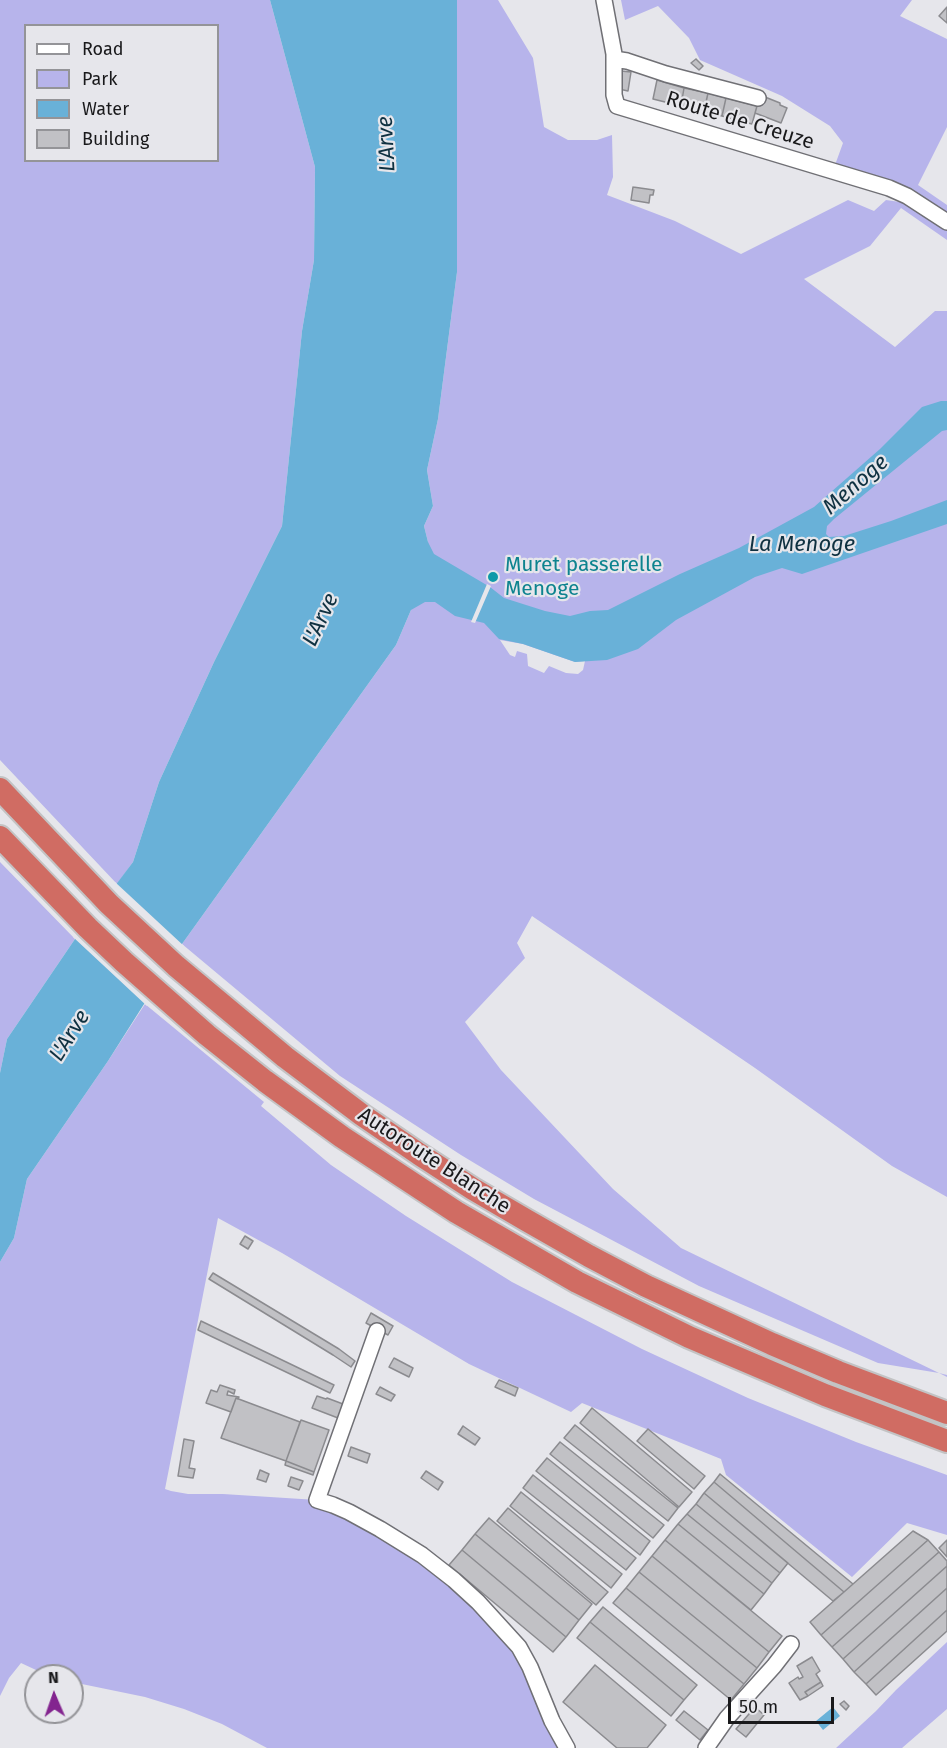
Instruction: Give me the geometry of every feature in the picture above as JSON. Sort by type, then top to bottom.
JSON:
[{"type":"highway","name":"Autoroute Blanche","points":[[0,789],[109,904],[176,966],[285,1057],[362,1115],[419,1154],[473,1189],[646,1286],[838,1372],[947,1413]]},
{"type":"highway","name":"Autoroute Blanche","points":[[0,837],[88,928],[207,1035],[264,1081],[419,1189],[465,1218],[578,1282],[680,1332],[825,1395],[947,1441]]},
{"type":"street","name":"Route de Creuze","points":[[604,0],[610,26],[614,59],[614,95],[617,106],[889,188],[908,196],[947,222]]},
{"type":"street","points":[[614,59],[758,98]]},
{"type":"street","points":[[377,1331],[317,1500],[341,1509],[380,1529],[454,1580],[478,1602],[519,1647],[530,1666],[552,1721],[567,1748]]},
{"type":"street","points":[[706,1748],[727,1718],[791,1644]]},
{"type":"green space","points":[[0,0],[270,0],[315,167],[314,260],[302,331],[282,526],[214,662],[159,782],[133,862],[117,884],[0,760]]},
{"type":"green space","points":[[457,0],[498,0],[533,58],[544,127],[568,140],[597,140],[612,135],[613,177],[607,195],[675,221],[741,254],[848,200],[874,211],[886,200],[914,204],[947,227],[947,240],[901,208],[870,246],[804,279],[895,347],[935,311],[947,311],[947,1197],[892,1166],[755,1068],[532,916],[517,943],[525,958],[465,1022],[501,1070],[613,1189],[681,1248],[939,1373],[878,1363],[699,1286],[534,1199],[461,1155],[340,1076],[182,944],[396,645],[411,610],[428,542],[424,526],[433,506],[427,470],[438,419],[457,272]],"holes":[[[500,640],[523,644],[575,662],[585,661],[583,670],[578,674],[566,673],[549,666],[544,673],[528,666],[527,654],[517,651],[515,657],[510,655]]]},
{"type":"green space","points":[[621,0],[912,0],[900,16],[947,39],[947,127],[918,185],[947,205],[947,216],[835,165],[843,143],[830,126],[782,96],[700,60],[689,38],[658,6],[625,20]]},
{"type":"green space","points":[[0,862],[75,939],[7,1039],[0,1073]]},
{"type":"green space","points":[[145,1004],[264,1102],[261,1106],[331,1165],[406,1216],[512,1282],[642,1349],[748,1398],[856,1442],[947,1475],[947,1535],[907,1523],[852,1577],[726,1475],[721,1459],[582,1403],[571,1412],[469,1364],[282,1253],[218,1218],[165,1489],[188,1494],[317,1500],[319,1509],[341,1515],[431,1569],[443,1577],[506,1640],[528,1679],[547,1728],[559,1748],[267,1748],[222,1724],[184,1709],[145,1697],[84,1684],[84,1664],[21,1663],[9,1678],[0,1696],[0,1262],[14,1238],[27,1179]]},
{"type":"green space","points":[[947,1642],[947,1709],[902,1748],[836,1748],[876,1711]]},
{"type":"water","points":[[270,0],[457,0],[457,272],[438,419],[427,470],[433,506],[424,526],[434,554],[490,587],[504,598],[570,616],[590,611],[608,610],[739,548],[814,507],[880,449],[922,407],[941,401],[947,401],[947,430],[942,431],[834,519],[827,526],[826,534],[829,537],[844,536],[947,500],[947,524],[802,574],[782,568],[755,577],[676,620],[638,649],[607,660],[575,662],[523,644],[499,639],[484,623],[455,616],[435,602],[425,602],[411,610],[396,645],[182,944],[108,1061],[27,1179],[14,1238],[0,1262],[0,1073],[7,1039],[75,939],[133,862],[159,782],[214,662],[282,526],[302,331],[314,260],[315,167]]},
{"type":"water","points":[[833,1707],[840,1716],[823,1730],[816,1721]]},
{"type":"pier","points":[[487,584],[491,586],[475,623],[471,622]]},
{"type":"pier","points":[[115,882],[184,946],[147,1006],[73,937]]},
{"type":"building","points":[[947,7],[947,23],[939,16]]},
{"type":"building","points":[[696,59],[703,66],[699,70],[691,63]]},
{"type":"building","points":[[621,71],[631,72],[628,91],[619,89]]},
{"type":"building","points":[[657,80],[684,88],[681,106],[653,99]]},
{"type":"building","points":[[684,88],[708,93],[704,111],[681,106]]},
{"type":"building","points":[[708,93],[726,98],[722,116],[704,112]]},
{"type":"building","points":[[760,95],[787,108],[781,123],[755,113],[757,106],[755,105]]},
{"type":"building","points":[[726,98],[757,106],[752,124],[722,116]]},
{"type":"building","points":[[633,187],[654,190],[653,195],[650,195],[649,203],[631,200]]},
{"type":"building","points":[[245,1236],[253,1241],[248,1249],[240,1244]]},
{"type":"building","points":[[213,1273],[355,1361],[351,1367],[209,1279]]},
{"type":"building","points":[[371,1313],[393,1326],[388,1335],[366,1323]]},
{"type":"building","points":[[201,1321],[334,1385],[330,1393],[198,1330]]},
{"type":"building","points":[[394,1358],[413,1368],[409,1377],[389,1367]]},
{"type":"building","points":[[499,1380],[518,1388],[515,1396],[495,1387]]},
{"type":"building","points":[[220,1385],[235,1390],[234,1394],[228,1391],[227,1395],[239,1397],[236,1398],[231,1412],[206,1403],[211,1390],[217,1392]]},
{"type":"building","points":[[380,1387],[395,1395],[391,1401],[376,1394]]},
{"type":"building","points":[[317,1396],[343,1404],[338,1418],[312,1408]]},
{"type":"building","points":[[236,1398],[300,1422],[286,1461],[221,1438]]},
{"type":"building","points":[[592,1408],[692,1492],[679,1507],[580,1423]]},
{"type":"building","points":[[301,1420],[329,1430],[314,1472],[286,1461]]},
{"type":"building","points":[[575,1425],[678,1508],[668,1521],[564,1438]]},
{"type":"building","points":[[463,1426],[480,1438],[475,1445],[458,1434]]},
{"type":"building","points":[[648,1429],[705,1476],[694,1489],[637,1441]]},
{"type":"building","points":[[184,1439],[194,1441],[189,1468],[195,1469],[193,1478],[178,1476]]},
{"type":"building","points":[[560,1442],[664,1525],[653,1538],[550,1454]]},
{"type":"building","points":[[351,1447],[370,1454],[367,1463],[348,1456]]},
{"type":"building","points":[[547,1458],[650,1541],[640,1555],[536,1471]]},
{"type":"building","points":[[286,1461],[314,1472],[313,1475],[285,1465]]},
{"type":"building","points":[[260,1470],[269,1474],[266,1482],[257,1479]]},
{"type":"building","points":[[426,1471],[443,1482],[438,1490],[421,1478]]},
{"type":"building","points":[[720,1474],[853,1584],[844,1592],[714,1482]]},
{"type":"building","points":[[533,1475],[636,1558],[626,1570],[523,1488]]},
{"type":"building","points":[[291,1477],[303,1481],[299,1490],[288,1486]]},
{"type":"building","points":[[714,1482],[844,1592],[833,1601],[704,1493]]},
{"type":"building","points":[[521,1492],[622,1574],[611,1588],[510,1506]]},
{"type":"building","points":[[704,1493],[788,1563],[780,1573],[696,1504]]},
{"type":"building","points":[[696,1504],[780,1573],[772,1583],[687,1514]]},
{"type":"building","points":[[508,1508],[608,1592],[596,1605],[497,1521]]},
{"type":"building","points":[[687,1514],[772,1583],[764,1594],[678,1524]]},
{"type":"building","points":[[489,1518],[592,1604],[579,1620],[475,1534]]},
{"type":"building","points":[[678,1524],[764,1594],[751,1610],[665,1540]]},
{"type":"building","points":[[913,1531],[928,1540],[821,1635],[810,1622]]},
{"type":"building","points":[[475,1534],[579,1620],[566,1637],[462,1550]]},
{"type":"building","points":[[665,1540],[782,1636],[769,1652],[652,1556]]},
{"type":"building","points":[[928,1540],[939,1552],[832,1647],[821,1635]]},
{"type":"building","points":[[947,1540],[947,1557],[939,1548]]},
{"type":"building","points":[[462,1550],[566,1637],[553,1652],[449,1565]]},
{"type":"building","points":[[939,1552],[947,1561],[947,1566],[843,1659],[832,1647]]},
{"type":"building","points":[[652,1556],[769,1652],[757,1668],[639,1572]]},
{"type":"building","points":[[947,1566],[947,1588],[854,1672],[843,1659]]},
{"type":"building","points":[[639,1572],[757,1668],[744,1684],[626,1588]]},
{"type":"building","points":[[626,1588],[744,1684],[731,1700],[613,1603]]},
{"type":"building","points":[[947,1588],[947,1610],[866,1684],[854,1672]]},
{"type":"building","points":[[603,1607],[697,1685],[684,1700],[590,1622]]},
{"type":"building","points":[[947,1610],[947,1631],[876,1695],[866,1684]]},
{"type":"building","points":[[590,1622],[684,1700],[671,1716],[577,1638]]},
{"type":"building","points":[[812,1657],[820,1671],[816,1674],[821,1682],[805,1692],[808,1696],[800,1700],[789,1683],[798,1677],[799,1679],[803,1677],[797,1666]]},
{"type":"building","points":[[595,1665],[666,1725],[647,1748],[617,1748],[563,1702]]},
{"type":"building","points":[[821,1682],[823,1686],[808,1696],[805,1692]]},
{"type":"building","points":[[844,1701],[849,1706],[846,1710],[840,1704]]},
{"type":"building","points":[[755,1707],[764,1715],[746,1737],[736,1729]]},
{"type":"building","points":[[684,1711],[708,1730],[700,1740],[676,1720]]},
{"type":"place","name":"Muret passerelle Menoge","points":[[493,577]]},
{"type":"water label","name":"L'Arve","points":[[387,144]]},
{"type":"water label","name":"Menoge","points":[[856,485]]},
{"type":"water label","name":"La Menoge","points":[[802,545]]},
{"type":"water label","name":"L'Arve","points":[[321,620]]},
{"type":"water label","name":"L'Arve","points":[[70,1036]]}]
